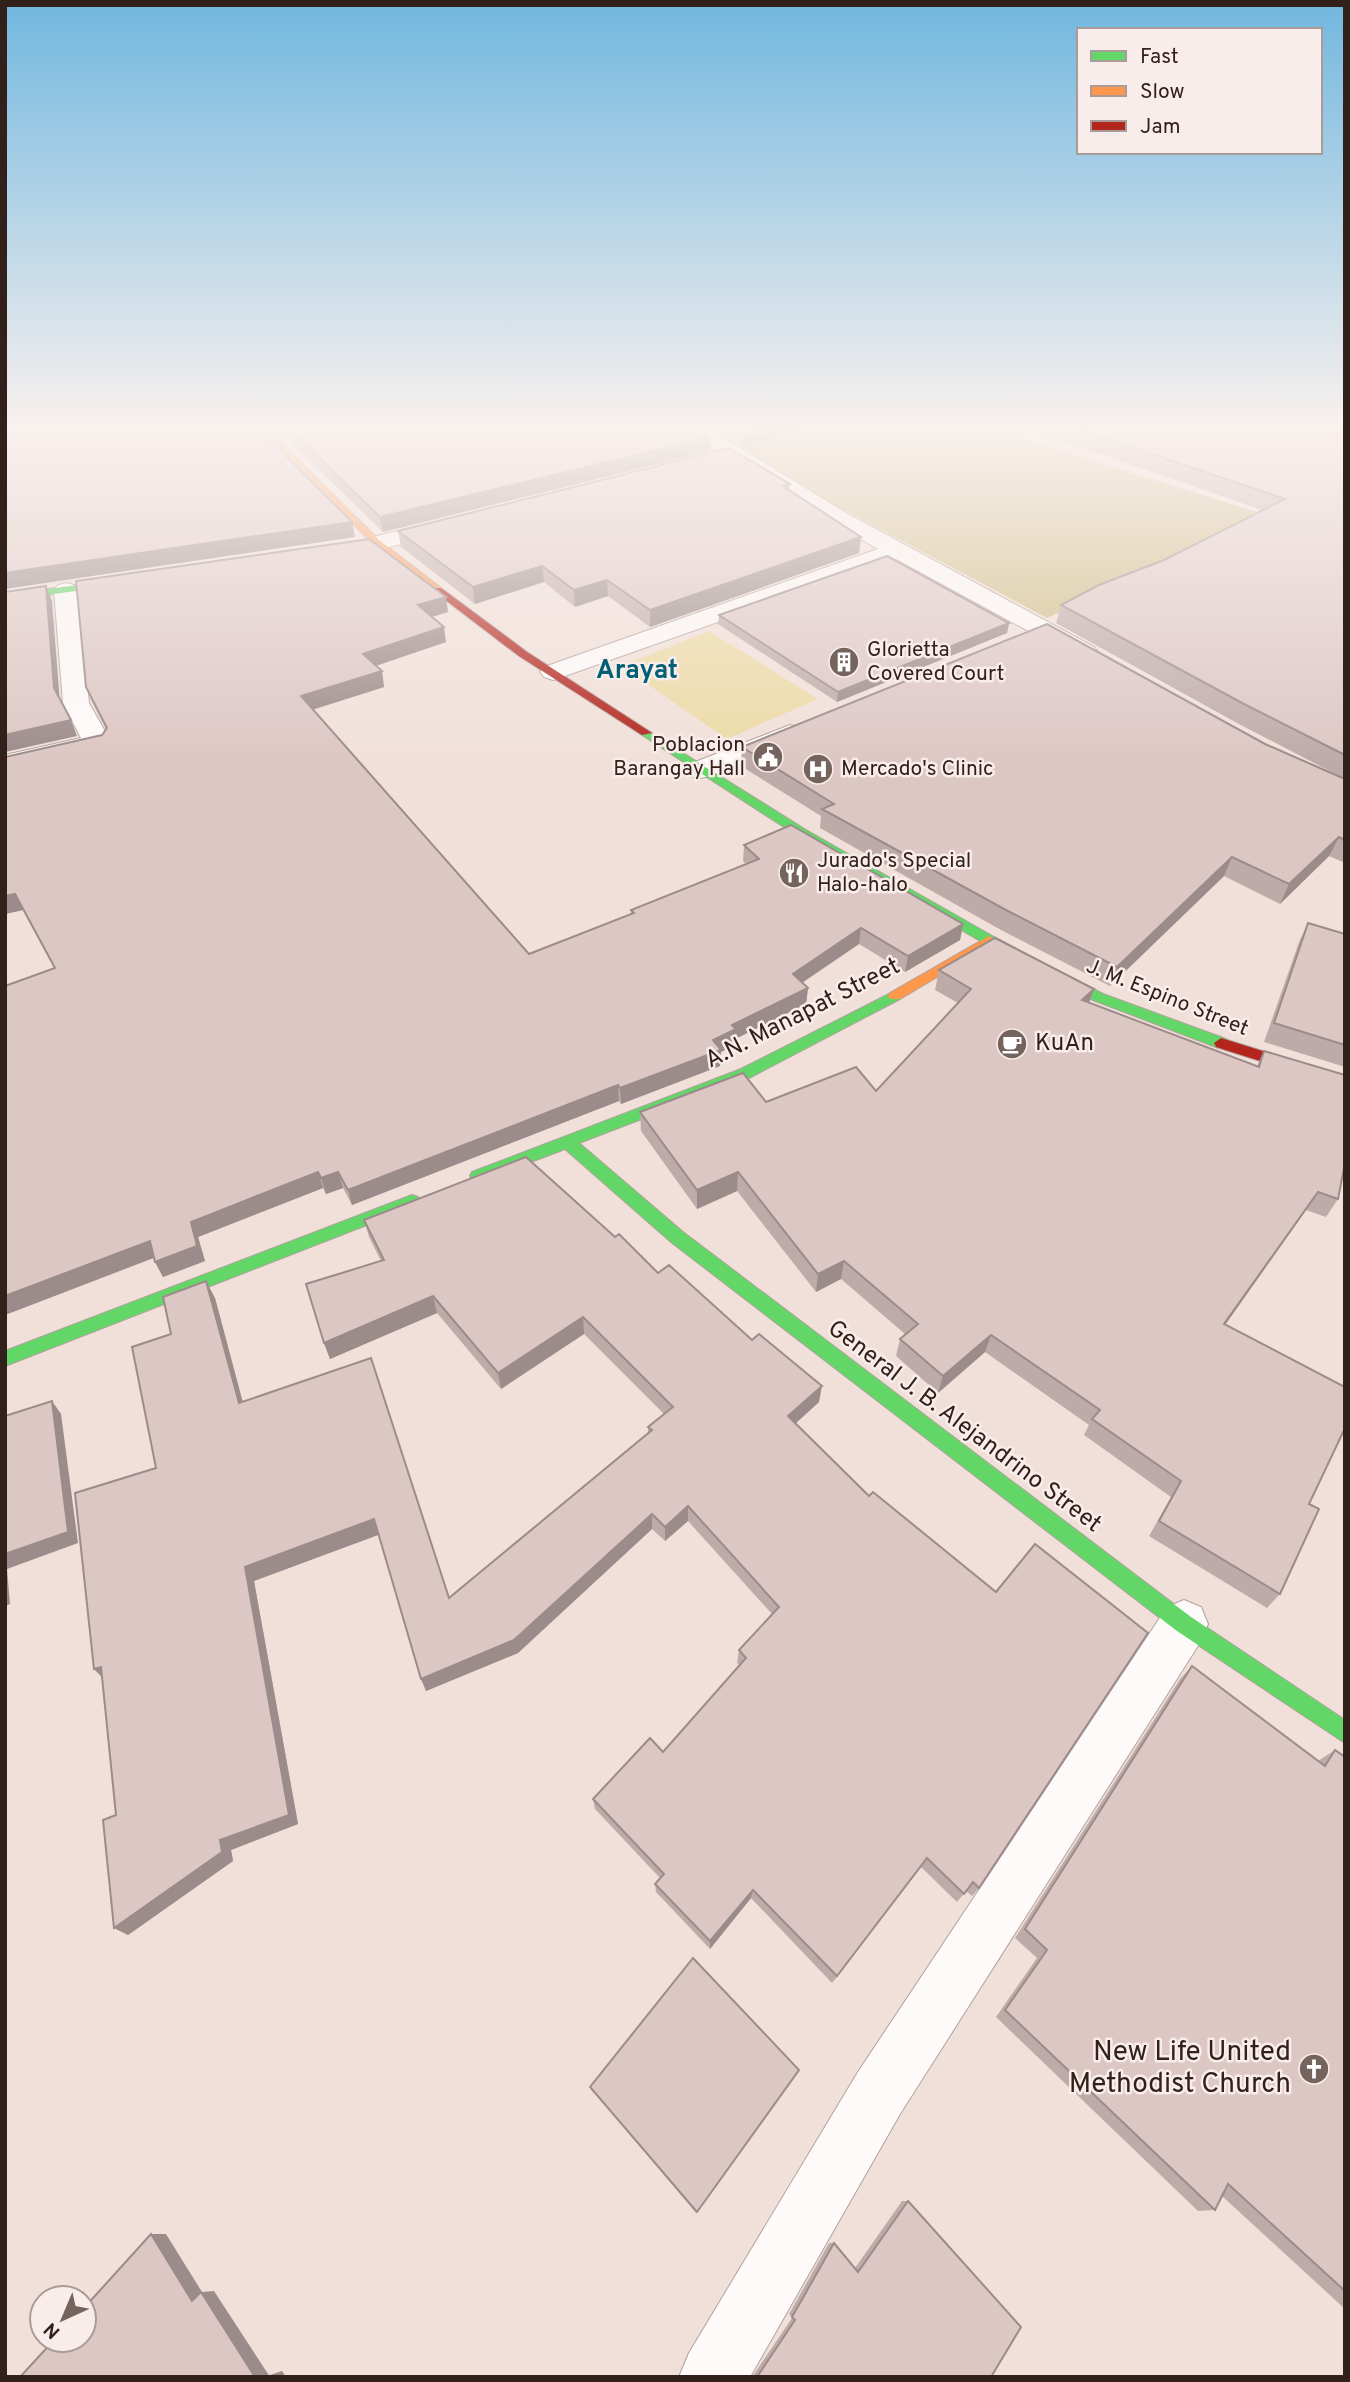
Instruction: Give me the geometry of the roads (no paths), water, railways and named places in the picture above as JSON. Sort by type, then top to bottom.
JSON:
[{"type":"main road","name":"J. M. Espino Street","points":[[366,540],[552,672],[700,770],[802,833],[989,940],[1098,997],[1239,1050],[1345,1083]]},
{"type":"main road","points":[[5,598],[147,578]]},
{"type":"main road","name":"A.N. Manapat Street","points":[[458,1183],[746,1073],[872,1010],[989,940]]},
{"type":"main road","name":"General J. B. Alejandrino Street","points":[[567,1142],[677,1237],[1184,1624],[1345,1733]]},
{"type":"main road","points":[[5,1359],[432,1193]]},
{"type":"street","points":[[370,544],[386,540]]},
{"type":"street","points":[[877,540],[1105,663]]},
{"type":"street","points":[[552,672],[895,551]]},
{"type":"street","points":[[5,764],[97,742],[76,703],[66,590]]},
{"type":"street","points":[[1019,639],[1045,629]]},
{"type":"street","points":[[700,770],[815,723]]},
{"type":"street","points":[[713,2377],[879,2093],[1184,1624]]},
{"type":"place","name":"Glorietta Covered Court","points":[[844,662]]},
{"type":"place","name":"Poblacion Barangay Hall","points":[[768,757]]},
{"type":"place","name":"Mercado's Clinic","points":[[818,769]]},
{"type":"place","name":"Jurado's Special Halo-halo","points":[[794,873]]},
{"type":"place","name":"KuAn","points":[[1012,1044]]},
{"type":"place","name":"New Life United Methodist Church","points":[[1314,2069]]},
{"type":"district","name":"Arayat","points":[[637,671]]}]
